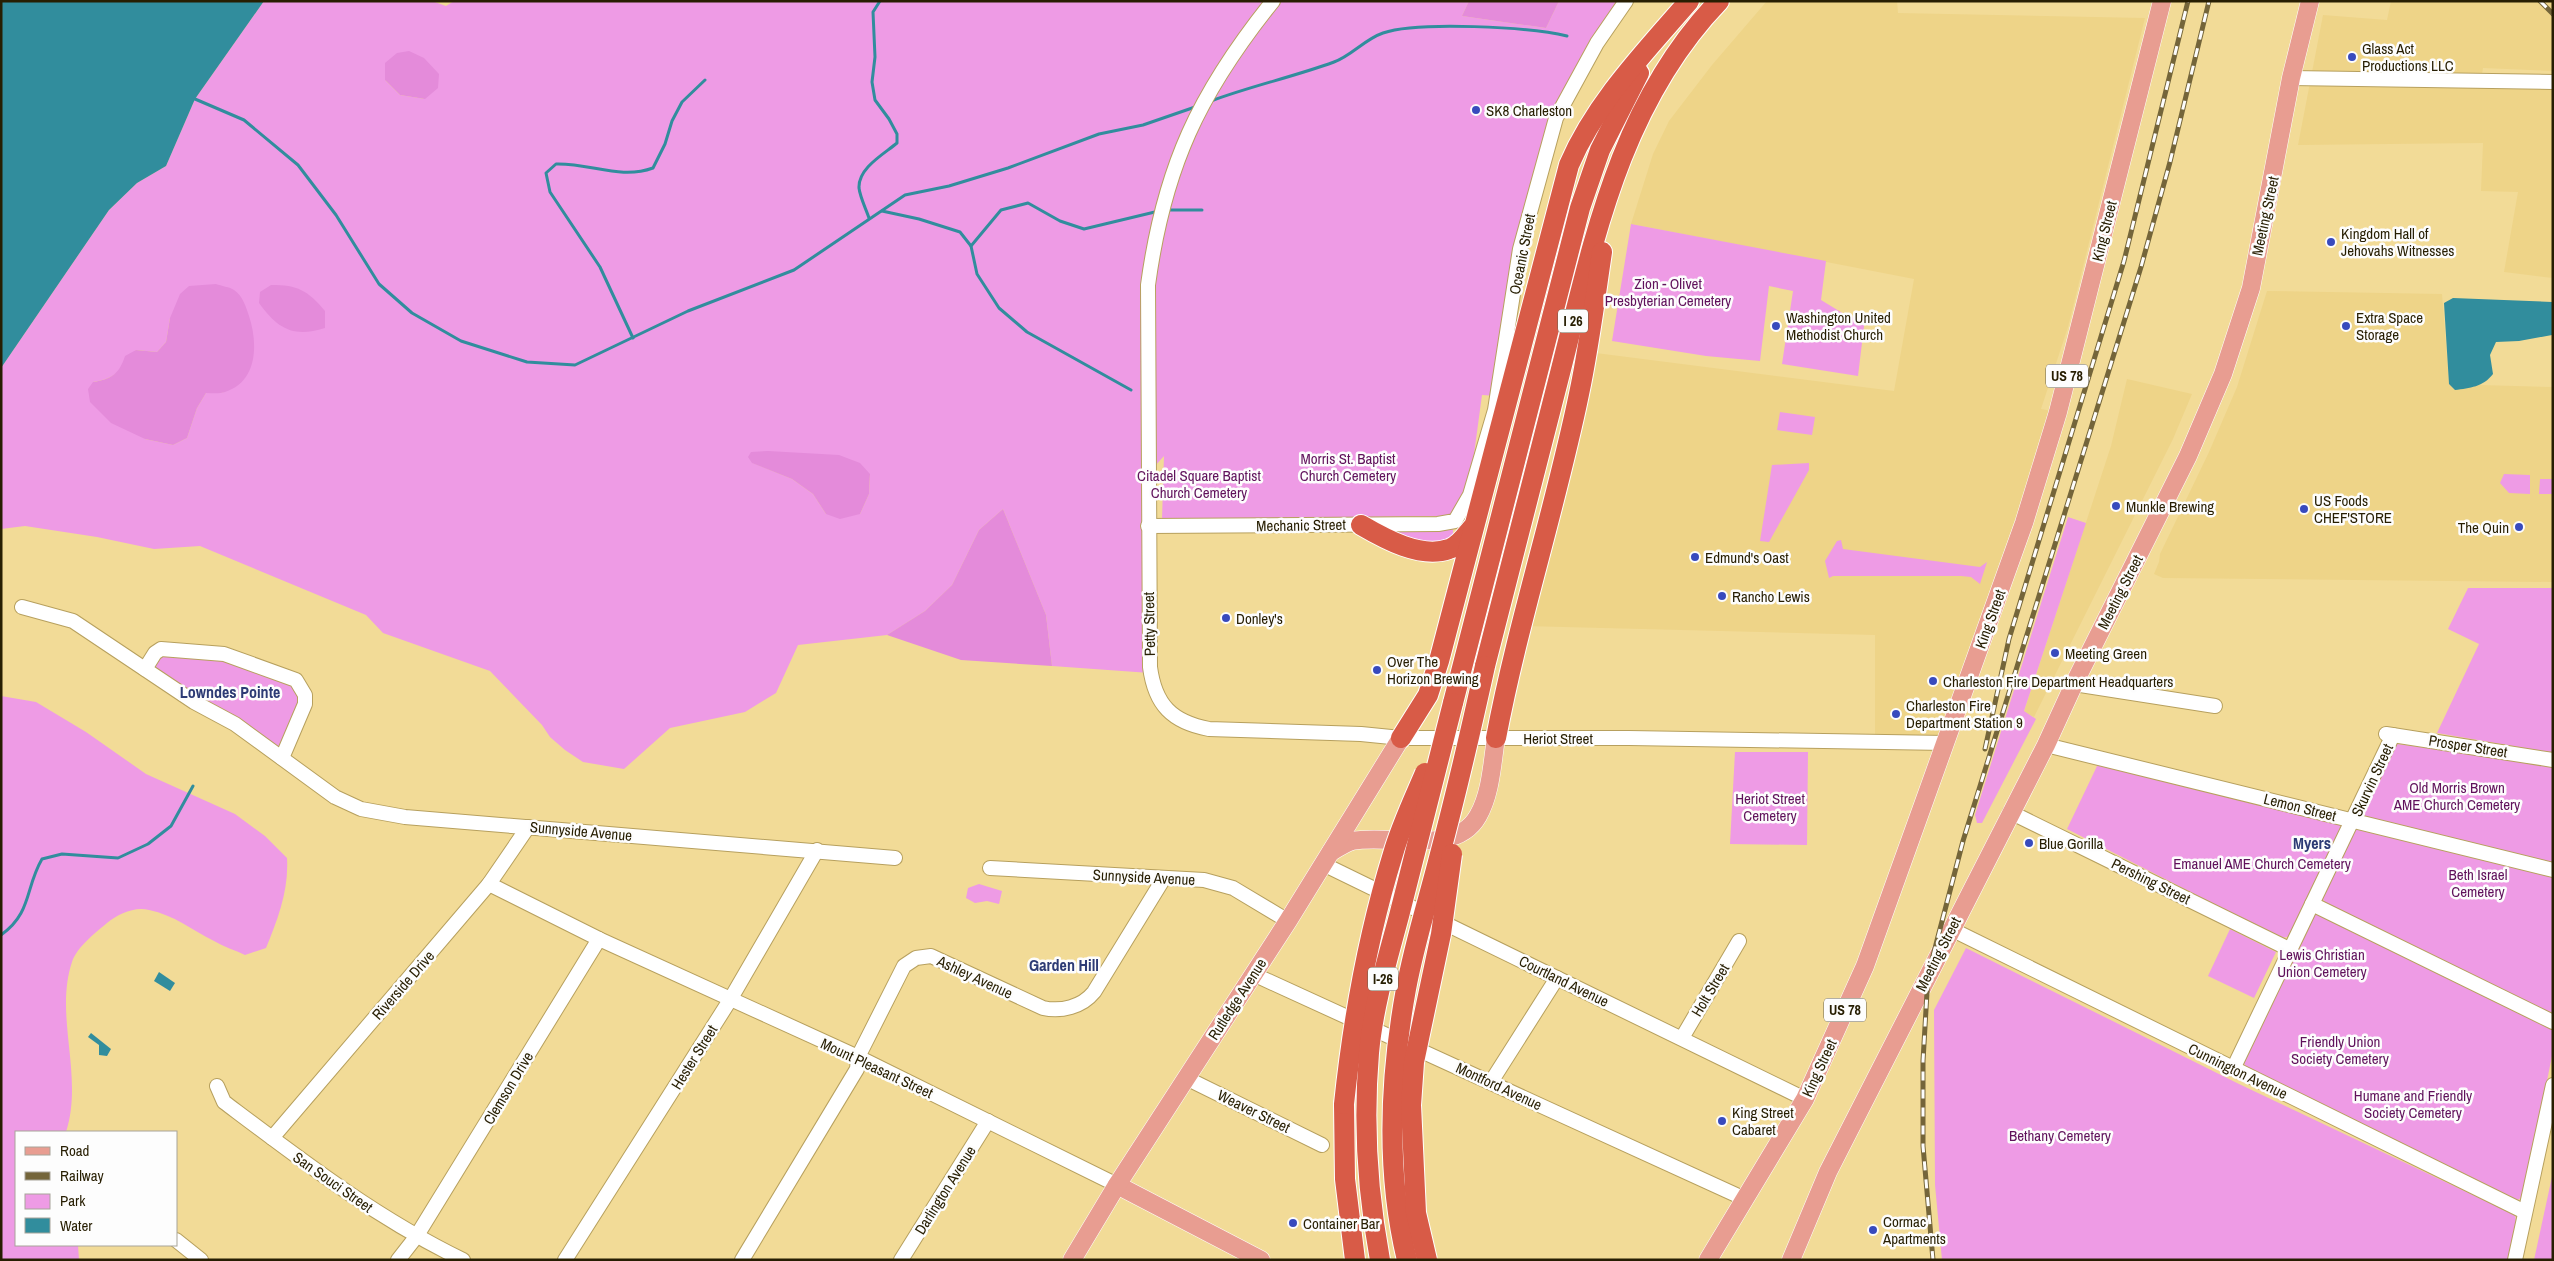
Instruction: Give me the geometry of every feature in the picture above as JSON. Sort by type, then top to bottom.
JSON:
[{"type":"highway","name":"I 26","points":[[1462,666],[1580,208],[1600,150],[1632,86],[1666,28],[1689,1]]},
{"type":"highway","name":"I 26","points":[[1485,666],[1600,214],[1637,120],[1668,63],[1698,23],[1719,1]]},
{"type":"highway","points":[[1401,738],[1428,695],[1434,678],[1464,524],[1568,165],[1578,144],[1605,101],[1666,28]]},
{"type":"highway","points":[[1496,738],[1530,587],[1579,396],[1589,347],[1604,239],[1637,120]]},
{"type":"highway","points":[[1361,524],[1379,535],[1411,548],[1436,552],[1451,549],[1464,524]]},
{"type":"highway","name":"I-26","points":[[1380,1260],[1368,1192],[1366,1156],[1365,1120],[1369,1051],[1381,985],[1462,666]]},
{"type":"highway","name":"I-26","points":[[1407,1260],[1399,1227],[1394,1113],[1396,1066],[1406,989],[1466,752],[1485,666]]},
{"type":"highway","points":[[1354,1259],[1344,1179],[1344,1104],[1352,1029],[1393,853],[1453,704]]},
{"type":"highway","points":[[1427,1260],[1416,1213],[1411,1104],[1414,1062],[1441,934],[1466,752]]},
{"type":"main road","name":"King Street","points":[[1708,1260],[1805,1099],[1865,966],[1946,743],[2024,523],[2058,412],[2162,1]]},
{"type":"main road","name":"Meeting Street","points":[[1790,1260],[1828,1172],[2010,812],[2046,745],[2074,684],[2188,456],[2223,374],[2251,288],[2291,78],[2310,1]]},
{"type":"main road","name":"Rutledge Avenue","points":[[1072,1260],[1117,1185],[1288,921],[1401,738]]},
{"type":"main road","points":[[1327,858],[1351,841],[1381,839],[1431,842],[1460,833],[1478,818],[1489,786],[1496,738]]},
{"type":"main road","name":"Mount Pleasant Street","points":[[1117,1185],[1238,1255],[1261,1260]]},
{"type":"street","name":"Petty Street","points":[[1173,715],[1152,688],[1150,667],[1147,486],[1148,285],[1154,240],[1175,163],[1194,118],[1223,69],[1273,1]]},
{"type":"street","name":"Oceanic Street","points":[[1464,524],[1470,495],[1495,410],[1520,249],[1556,118],[1597,43],[1626,1]]},
{"type":"street","points":[[2291,78],[2553,82]]},
{"type":"street","name":"Mechanic Street","points":[[1148,526],[1464,524]]},
{"type":"street","name":"Sunnyside Avenue","points":[[22,607],[74,621],[194,702],[235,724],[335,797],[361,810],[405,817],[818,850],[895,858]]},
{"type":"street","points":[[145,669],[155,653],[161,649],[177,649],[224,654],[296,680],[305,695],[305,704],[282,758]]},
{"type":"street","points":[[2074,684],[2215,706]]},
{"type":"street","name":"Heriot Street","points":[[1173,715],[1190,725],[1209,729],[1342,733],[1401,738],[1946,743]]},
{"type":"street","name":"Prosper Street","points":[[2389,734],[2553,760]]},
{"type":"street","name":"Skurvin Street","points":[[2233,1069],[2353,820],[2389,734]]},
{"type":"street","name":"Lemon Street","points":[[2046,745],[2553,870]]},
{"type":"street","name":"Pershing Street","points":[[2010,812],[2291,950]]},
{"type":"street","name":"Riverside Drive","points":[[272,1138],[489,884],[528,827]]},
{"type":"street","name":"Hester Street","points":[[565,1260],[730,1000],[818,850]]},
{"type":"street","name":"Courtland Avenue","points":[[1327,858],[1557,978],[1805,1099]]},
{"type":"street","name":"Sunnyside Avenue","points":[[990,868],[1196,879],[1233,888],[1288,921]]},
{"type":"street","name":"Ashley Avenue","points":[[742,1260],[857,1068],[858,1057],[904,966],[916,958],[931,956],[1043,1008],[1059,1010],[1080,1004],[1094,992],[1164,878]]},
{"type":"street","name":"Mount Pleasant Street","points":[[489,884],[599,939],[858,1057],[1117,1185]]},
{"type":"street","points":[[2312,904],[2553,1022]]},
{"type":"street","name":"Cunnington Avenue","points":[[1951,929],[2525,1212]]},
{"type":"street","name":"Clemson Drive","points":[[398,1260],[416,1237],[599,939]]},
{"type":"street","name":"Holt Street","points":[[1682,1038],[1739,941]]},
{"type":"street","name":"Montford Avenue","points":[[1253,974],[1745,1199]]},
{"type":"street","points":[[1491,1082],[1557,978]]},
{"type":"street","name":"Weaver Street","points":[[1186,1078],[1322,1145]]},
{"type":"street","points":[[2515,1260],[2553,1085]]},
{"type":"street","name":"San Souci Street","points":[[217,1086],[224,1102],[373,1211],[416,1237],[463,1260]]},
{"type":"street","name":"Darlington Avenue","points":[[901,1260],[988,1121]]},
{"type":"street","points":[[178,1242],[201,1260]]},
{"type":"shaded area","points":[[1469,1],[1559,1],[1546,28],[1462,16]]},
{"type":"shaded area","points":[[1767,1],[1897,1],[1898,13],[2145,18],[2068,327],[2041,409],[2058,412],[1943,743],[1875,742],[1875,635],[1520,626],[1588,352],[1894,391],[1914,279],[1631,224],[1653,154],[1669,121],[1712,65]]},
{"type":"shaded area","points":[[2391,1],[2553,1],[2553,71],[2483,68],[2481,81],[2553,82],[2553,278],[2504,272],[2518,192],[2481,191],[2483,143],[2298,145],[2323,15],[2387,20]]},
{"type":"shaded area","points":[[409,51],[424,58],[439,74],[438,88],[425,99],[400,95],[385,80],[385,63],[397,53]]},
{"type":"shaded area","points":[[216,284],[237,292],[244,302],[249,316],[254,338],[254,349],[253,360],[244,380],[236,387],[225,392],[206,393],[197,408],[187,438],[173,445],[145,439],[111,423],[90,402],[88,389],[93,382],[114,375],[125,356],[136,350],[157,352],[166,342],[170,318],[180,294],[189,286]]},
{"type":"shaded area","points":[[271,285],[295,288],[313,298],[325,311],[325,328],[304,332],[287,329],[280,325],[259,303],[260,292]]},
{"type":"shaded area","points":[[2267,291],[2442,294],[2449,384],[2455,390],[2479,385],[2553,387],[2553,582],[2163,578],[2154,574],[2160,554],[2209,452],[2237,387]]},
{"type":"shaded area","points":[[2127,379],[2192,394],[2173,439],[2034,717],[2024,712],[2111,446]]},
{"type":"shaded area","points":[[768,451],[839,455],[860,463],[870,474],[869,494],[860,514],[840,519],[826,514],[813,494],[792,479],[752,463],[748,457],[751,452]]},
{"type":"shaded area","points":[[1003,509],[1046,615],[1052,666],[961,660],[887,635],[925,611],[952,585],[979,530]]},
{"type":"green space","points":[[264,1],[432,1],[446,6],[454,1],[1469,1],[1462,16],[1546,28],[1559,1],[1626,1],[1556,118],[1536,187],[1498,396],[1482,395],[1472,469],[1457,516],[1162,519],[1164,456],[1146,476],[1150,673],[1052,666],[1046,615],[1003,509],[979,530],[952,585],[925,611],[887,635],[798,645],[776,693],[745,712],[670,728],[624,769],[583,762],[565,750],[550,737],[542,725],[490,671],[383,633],[366,615],[200,546],[154,549],[97,537],[25,526],[1,529],[1,368],[109,210],[137,183],[166,166],[195,99]],"holes":[[[385,80],[425,99],[400,95]],[[170,318],[225,392],[206,393],[197,408],[187,438],[173,445],[145,439],[93,382],[114,375],[136,350],[157,352],[166,342]],[[753,463],[870,474],[869,494],[860,514],[826,514],[813,494],[792,479]]]},
{"type":"green space","name":"Zion - Olivet Presbyterian Cemetery","points":[[1631,224],[1826,261],[1821,300],[1849,317],[1865,318],[1858,376],[1782,364],[1793,291],[1769,286],[1760,361],[1706,356],[1612,341]]},
{"type":"green space","points":[[1780,412],[1815,417],[1812,435],[1777,430]]},
{"type":"green space","points":[[1809,463],[1809,470],[1769,542],[1760,541],[1772,465]]},
{"type":"green space","points":[[2504,474],[2530,475],[2530,494],[2509,493],[2500,483]]},
{"type":"green space","points":[[2540,479],[2553,479],[2553,494],[2539,494]]},
{"type":"green space","points":[[2068,517],[2086,523],[2024,711],[2036,719],[1982,823],[1977,823],[1975,815]]},
{"type":"green space","points":[[1453,526],[1453,535],[1444,548],[1387,531]]},
{"type":"green space","points":[[1841,540],[1843,549],[1980,567],[1987,562],[1980,584],[1971,577],[1961,576],[1833,576],[1829,578],[1825,561],[1837,541]]},
{"type":"green space","points":[[2468,588],[2553,588],[2553,753],[2437,733],[2479,644],[2448,629]]},
{"type":"green space","points":[[177,649],[296,680],[305,695],[282,758],[145,669],[155,653]]},
{"type":"green space","points":[[1,696],[36,702],[86,732],[146,774],[235,814],[265,836],[287,858],[287,870],[284,893],[266,948],[245,955],[218,943],[167,915],[138,909],[121,914],[111,920],[97,931],[74,956],[67,983],[66,1003],[72,1089],[71,1111],[66,1131],[15,1131],[15,1246],[78,1246],[79,1260],[1,1260]]},
{"type":"green space","name":"Old Morris Brown AME Church Cemetery","points":[[2397,744],[2553,764],[2553,863],[2366,817],[2363,812]]},
{"type":"green space","name":"Heriot Street Cemetery","points":[[1735,752],[1808,752],[1807,845],[1730,844]]},
{"type":"green space","name":"Emanuel AME Church Cemetery","points":[[2098,764],[2337,821],[2343,827],[2292,936],[2281,938],[2067,829]]},
{"type":"green space","name":"Beth Israel Cemetery","points":[[2363,827],[2553,874],[2553,1016],[2325,903],[2322,897],[2354,830]]},
{"type":"green space","points":[[979,884],[1002,891],[999,904],[987,901],[975,903],[966,898],[968,888]]},
{"type":"green space","points":[[2320,914],[2553,1029],[2553,1051],[2524,1195],[2518,1200],[2513,1200],[2246,1068],[2243,1061],[2314,915]]},
{"type":"green space","points":[[2230,929],[2276,952],[2254,998],[2208,976]]},
{"type":"green space","name":"Bethany Cemetery","points":[[1966,948],[2239,1084],[2515,1215],[2517,1228],[2510,1260],[1942,1260],[1935,1185],[1934,1010]]},
{"type":"green space","points":[[2553,1172],[2553,1260],[2534,1260]]},
{"type":"water","points":[[1,1],[264,1],[195,99],[166,166],[137,183],[109,210],[1,368]]},
{"type":"water","points":[[2453,298],[2552,302],[2552,335],[2519,341],[2496,342],[2490,355],[2493,374],[2481,384],[2455,390],[2449,384],[2444,303]]},
{"type":"water","points":[[159,972],[175,983],[170,991],[154,981]]},
{"type":"water","points":[[91,1033],[111,1049],[107,1056],[99,1055],[99,1045],[88,1037]]},
{"type":"waterway","points":[[869,218],[859,188],[860,181],[867,168],[897,143],[897,134],[875,100],[872,82],[875,57],[873,12],[880,1]]},
{"type":"waterway","points":[[1211,101],[1334,62],[1376,36],[1399,29],[1447,26],[1502,28],[1567,36]]},
{"type":"waterway","points":[[633,338],[600,267],[550,192],[546,173],[556,164],[569,164],[617,172],[641,171],[653,168],[665,144],[672,121],[682,102],[705,80]]},
{"type":"waterway","points":[[195,99],[244,120],[298,165],[336,215],[379,284],[412,313],[461,341],[527,362],[575,365],[688,311],[794,270],[905,195],[949,186],[1008,168],[1099,134],[1143,125],[1198,106]]},
{"type":"waterway","points":[[971,246],[1001,210],[1028,203],[1060,221],[1084,229],[1159,211]]},
{"type":"waterway","points":[[1165,210],[1202,210]]},
{"type":"waterway","points":[[882,211],[919,219],[960,232],[971,246],[977,274],[999,308],[1027,332],[1131,390]]},
{"type":"waterway","points":[[1,935],[11,927],[23,909],[42,859],[62,854],[118,858],[148,844],[171,826],[193,786]]},
{"type":"railway","points":[[1985,749],[2009,639],[2124,261],[2188,1]]},
{"type":"railway","points":[[1933,1260],[1923,1146],[1923,1061],[1928,975],[1963,841],[2141,267],[2170,162],[2209,1]]},
{"type":"railway","points":[[2540,1],[2553,14]]},
{"type":"place","name":"Glass Act Productions LLC","points":[[2352,57]]},
{"type":"place","name":"SK8 Charleston","points":[[1476,110]]},
{"type":"place","name":"Kingdom Hall of Jehovahs Witnesses","points":[[2331,242]]},
{"type":"place","name":"Washington United Methodist Church","points":[[1776,326]]},
{"type":"place","name":"Extra Space Storage","points":[[2346,326]]},
{"type":"place","name":"Munkle Brewing","points":[[2116,506]]},
{"type":"place","name":"US Foods CHEF'STORE","points":[[2304,509]]},
{"type":"place","name":"The Quin","points":[[2519,527]]},
{"type":"place","name":"Edmund's Oast","points":[[1695,557]]},
{"type":"place","name":"Rancho Lewis","points":[[1722,596]]},
{"type":"place","name":"Donley's","points":[[1226,618]]},
{"type":"place","name":"Meeting Green","points":[[2055,653]]},
{"type":"place","name":"Over The Horizon Brewing","points":[[1377,670]]},
{"type":"place","name":"Charleston Fire Department Headquarters","points":[[1933,681]]},
{"type":"place","name":"Charleston Fire Department Station 9","points":[[1896,714]]},
{"type":"place","name":"Blue Gorilla","points":[[2029,843]]},
{"type":"place","name":"King Street Cabaret","points":[[1722,1121]]},
{"type":"place","name":"Container Bar","points":[[1293,1223]]},
{"type":"place","name":"Cormac Apartments","points":[[1873,1230]]},
{"type":"district","name":"Lowndes Pointe","points":[[230,692]]},
{"type":"district","name":"Myers","points":[[2312,843]]},
{"type":"district","name":"Garden Hill","points":[[1064,965]]},
{"type":"park label","name":"Morris St. Baptist Church Cemetery","points":[[1348,466]]},
{"type":"park label","name":"Citadel Square Baptist Church Cemetery","points":[[1199,484]]},
{"type":"park label","name":"Lewis Christian Union Cemetery","points":[[2322,962]]},
{"type":"park label","name":"Friendly Union Society Cemetery","points":[[2340,1050]]},
{"type":"park label","name":"Humane and Friendly Society Cemetery","points":[[2413,1104]]}]
